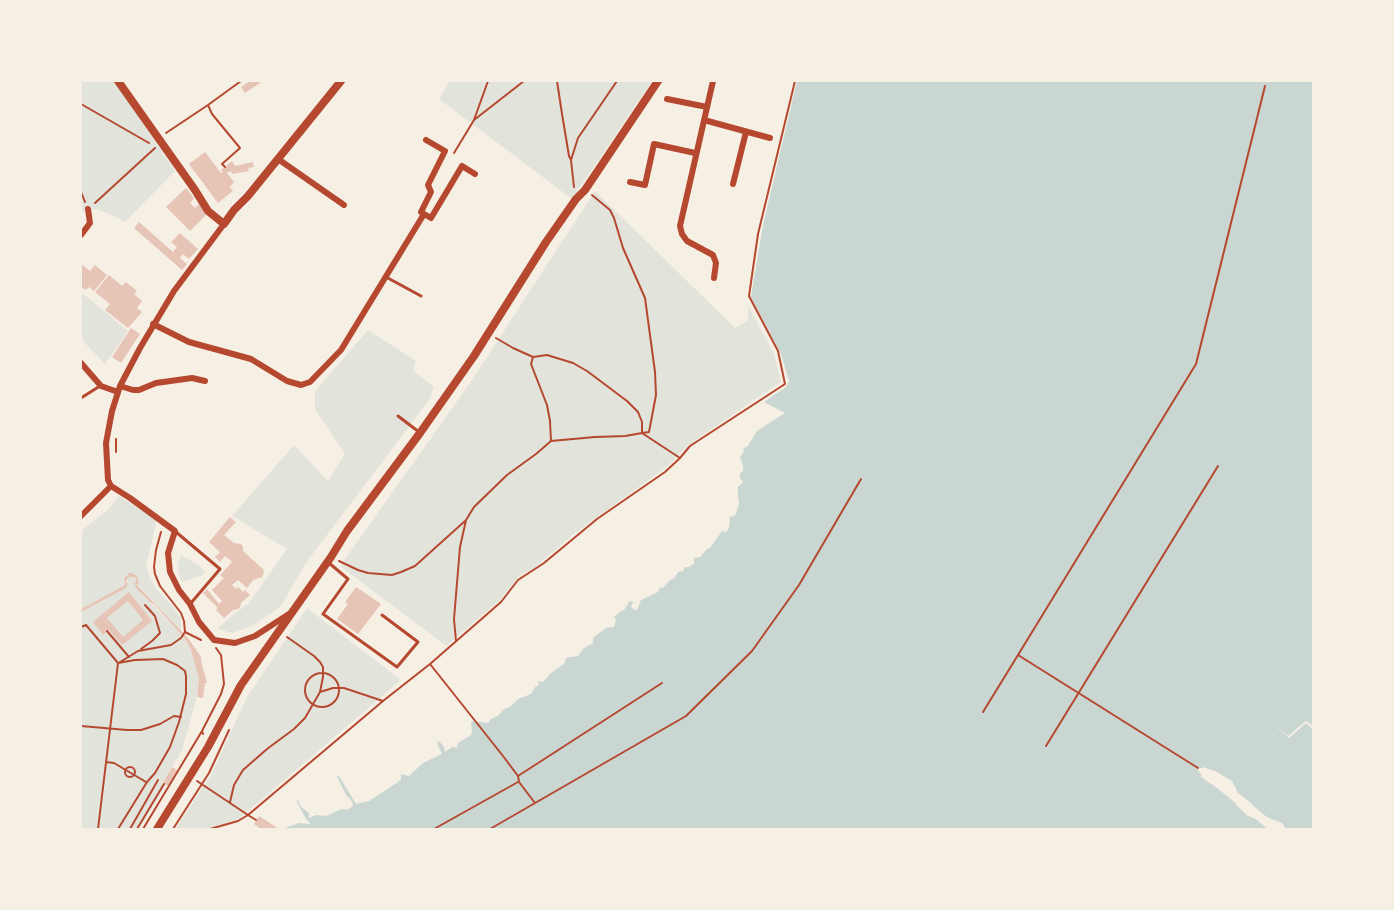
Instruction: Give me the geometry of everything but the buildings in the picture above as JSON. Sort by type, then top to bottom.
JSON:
[{"type":"street","points":[[118,81],[195,189],[208,211],[224,224]]},
{"type":"street","points":[[295,610],[255,636],[235,643],[214,640],[199,622],[170,572],[168,553],[175,531],[111,486],[108,480],[106,443],[119,389],[153,324],[177,285],[341,81]]},
{"type":"street","points":[[157,829],[208,747],[241,685],[295,610],[347,531],[420,434],[474,356],[546,242],[576,199],[585,190],[658,81]]},
{"type":"street","points":[[713,81],[680,228],[687,241],[713,255],[716,263],[714,278]]},
{"type":"street","points":[[667,99],[707,107]]},
{"type":"street","points":[[704,120],[770,138]]},
{"type":"street","points":[[733,184],[746,132]]},
{"type":"street","points":[[426,140],[445,151],[428,185],[431,192],[421,212],[431,218],[462,166],[475,174]]},
{"type":"street","points":[[630,182],[645,185],[654,144],[695,153]]},
{"type":"street","points":[[278,159],[344,205]]},
{"type":"street","points":[[81,235],[90,223],[87,209]]},
{"type":"street","points":[[153,324],[191,342],[251,360],[287,381],[301,385],[310,382],[341,350],[424,214]]},
{"type":"street","points":[[81,363],[101,386],[119,389],[139,390],[156,383],[192,378],[205,381]]},
{"type":"street","points":[[81,516],[111,486]]},
{"type":"lane","points":[[386,277],[421,296]]},
{"type":"lane","points":[[81,398],[101,386]]},
{"type":"lane","points":[[398,416],[420,434]]},
{"type":"lane","points":[[175,531],[220,569],[190,604]]},
{"type":"lane","points":[[329,560],[348,579],[323,614],[397,667],[418,642],[382,615]]},
{"type":"path","points":[[164,134],[241,81]]},
{"type":"path","points":[[488,81],[474,120],[524,81]]},
{"type":"path","points":[[557,81],[576,199]]},
{"type":"path","points":[[571,160],[580,134],[617,81]]},
{"type":"path","points":[[210,829],[238,821],[248,815],[430,664],[501,602],[518,580],[544,563],[597,519],[665,472],[690,446],[785,384],[778,351],[748,296],[758,234],[795,81]]},
{"type":"path","points":[[983,712],[1196,364],[1265,86]]},
{"type":"path","points":[[81,104],[157,147],[87,209]]},
{"type":"path","points":[[208,105],[212,114],[240,148],[222,164],[225,167]]},
{"type":"path","points":[[329,560],[358,570],[392,575],[415,566],[466,520],[474,507],[507,475],[551,441],[649,432],[656,395],[656,372],[645,298],[622,248],[610,210],[585,190]]},
{"type":"path","points":[[487,333],[533,357],[547,355],[573,363],[588,371],[638,412],[642,422],[642,434]]},
{"type":"path","points":[[533,357],[531,364],[547,405],[551,441]]},
{"type":"path","points":[[642,434],[680,458]]},
{"type":"path","points":[[116,438],[116,455]]},
{"type":"path","points":[[1046,746],[1218,466]]},
{"type":"path","points":[[490,829],[686,717],[752,651],[799,585],[861,479]]},
{"type":"path","points":[[456,641],[454,619],[456,586],[460,547],[466,520]]},
{"type":"path","points":[[118,663],[152,641],[160,633],[155,616],[145,605]]},
{"type":"path","points":[[81,627],[86,625],[118,663],[98,829]]},
{"type":"path","points":[[109,632],[129,657]]},
{"type":"path","points":[[138,651],[171,645],[185,632],[203,640]]},
{"type":"path","points":[[230,802],[234,785],[243,770],[305,718],[320,692],[323,668],[320,662],[279,632]]},
{"type":"path","points":[[143,829],[202,731],[221,694],[224,677],[220,654],[213,645]]},
{"type":"path","points":[[1018,655],[1198,768]]},
{"type":"path","points":[[118,663],[163,659],[177,664],[186,676],[186,694],[181,717],[169,750],[118,829]]},
{"type":"path","points":[[430,664],[518,776],[519,782],[535,803]]},
{"type":"path","points":[[323,673],[333,678],[339,688],[336,700],[332,704],[319,707],[306,698],[305,688],[313,675],[323,673]]},
{"type":"path","points":[[518,776],[662,683]]},
{"type":"path","points":[[320,692],[339,688],[383,701]]},
{"type":"path","points":[[81,726],[141,730],[160,724],[174,716],[181,717]]},
{"type":"path","points":[[202,731],[208,747]]},
{"type":"path","points":[[106,762],[114,763],[125,770],[127,776],[134,775],[147,783]]},
{"type":"path","points":[[125,770],[128,767],[132,768],[134,775]]},
{"type":"path","points":[[189,776],[256,820]]},
{"type":"path","points":[[130,829],[158,780]]},
{"type":"path","points":[[434,829],[519,782]]},
{"type":"path","points":[[137,829],[164,784]]},
{"type":"path","points":[[138,817],[142,820]]},
{"type":"shaded area","points":[[81,81],[114,81],[175,171],[125,222],[95,209],[83,212],[81,210]]},
{"type":"shaded area","points":[[450,81],[652,81],[572,199],[439,99]]},
{"type":"shaded area","points":[[797,81],[1313,81],[1313,726],[1306,721],[1288,736],[1271,722],[1289,738],[1306,723],[1313,729],[1313,829],[1286,829],[1282,823],[1264,816],[1238,793],[1232,781],[1203,767],[1201,777],[1232,793],[1237,806],[1248,816],[1265,822],[1272,829],[282,829],[299,823],[310,824],[297,802],[297,798],[301,807],[309,813],[309,818],[316,815],[326,816],[352,807],[351,800],[337,776],[356,804],[369,801],[398,782],[401,774],[409,776],[423,763],[442,754],[437,743],[439,741],[445,752],[452,747],[457,748],[458,743],[471,735],[472,721],[488,723],[518,699],[531,694],[539,685],[538,681],[543,682],[564,664],[566,658],[578,656],[584,648],[593,643],[593,638],[606,628],[614,627],[616,620],[614,617],[624,610],[629,601],[634,602],[631,607],[637,610],[641,600],[658,592],[660,587],[663,588],[671,579],[674,579],[678,572],[694,564],[694,558],[700,557],[710,548],[722,531],[726,532],[729,528],[729,516],[736,514],[739,503],[738,487],[743,482],[740,478],[743,466],[740,457],[744,451],[743,448],[747,447],[757,431],[785,413],[764,402],[786,387],[789,381],[781,354],[751,297],[763,225]]},
{"type":"shaded area","points":[[595,191],[735,328],[748,320],[748,305],[774,354],[781,382],[687,446],[668,466],[575,533],[534,568],[520,575],[500,600],[446,646],[340,566],[470,383]]},
{"type":"shaded area","points":[[81,292],[128,331],[105,364],[81,339]]},
{"type":"shaded area","points":[[368,330],[416,361],[413,371],[434,387],[429,400],[308,560],[280,607],[254,625],[233,633],[217,629],[249,603],[287,549],[232,516],[294,445],[328,481],[345,454],[315,409],[315,391]]},
{"type":"shaded area","points":[[119,496],[157,520],[146,566],[157,590],[181,618],[181,631],[138,585],[137,576],[132,573],[124,578],[125,585],[81,609],[81,531],[109,509]]},
{"type":"shaded area","points":[[181,555],[199,565],[205,572],[203,575],[182,582],[178,572]]},
{"type":"shaded area","points":[[129,577],[136,579],[136,586],[186,640],[199,679],[196,700],[182,750],[163,783],[166,785],[139,829],[81,829],[81,612],[126,587]]},
{"type":"shaded area","points":[[307,608],[401,680],[239,819],[206,829],[175,829],[211,775],[247,697]]},
{"type":"pier","points":[[1198,768],[1203,768],[1208,772],[1205,771],[1204,776],[1212,782],[1232,790],[1276,824],[1268,821],[1275,829],[1268,829],[1202,776]]}]
